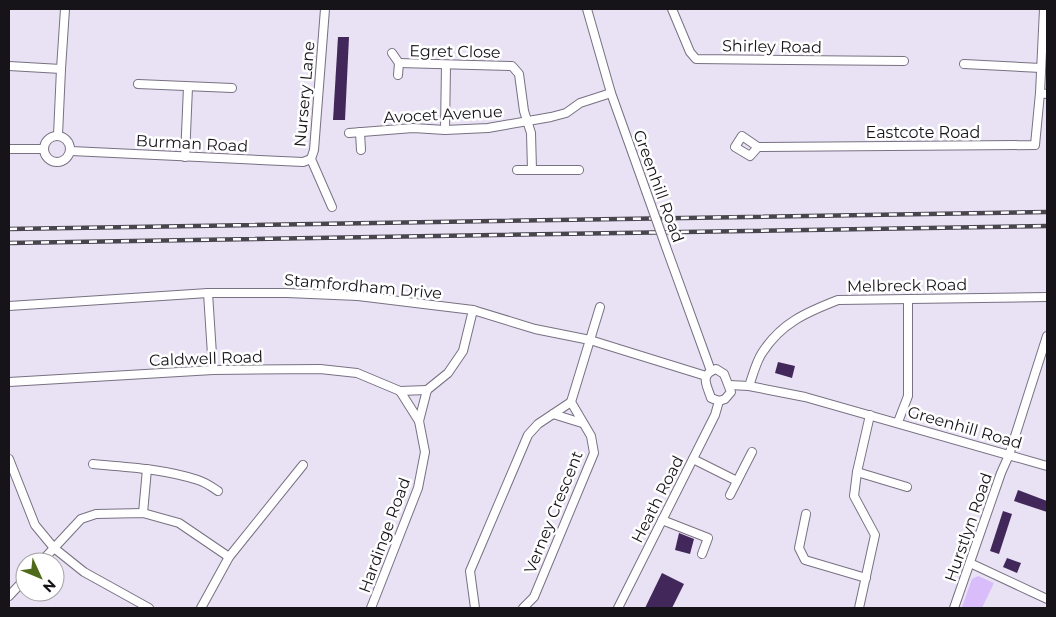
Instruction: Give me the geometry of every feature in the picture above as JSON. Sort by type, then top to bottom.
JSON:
[{"type":"street","points":[[58,136],[65,9]]},
{"type":"street","name":"Nursery Lane","points":[[325,9],[314,150],[311,159],[332,207]]},
{"type":"street","name":"Greenhill Road","points":[[587,9],[611,94],[666,247],[708,373],[711,398],[719,401]]},
{"type":"street","name":"Shirley Road","points":[[672,9],[690,52],[696,60],[904,62]]},
{"type":"street","points":[[1044,9],[1042,68],[1044,94]]},
{"type":"street","points":[[392,53],[399,63],[398,75]]},
{"type":"street","name":"Egret Close","points":[[399,63],[512,66],[519,74],[527,121]]},
{"type":"street","points":[[444,130],[446,64]]},
{"type":"street","points":[[964,64],[1042,68]]},
{"type":"street","points":[[9,66],[61,69]]},
{"type":"street","points":[[138,84],[232,88]]},
{"type":"street","points":[[185,157],[188,87]]},
{"type":"street","name":"Avocet Avenue","points":[[349,133],[413,128],[444,130],[488,128],[566,113],[580,103],[611,94]]},
{"type":"street","name":"Eastcote Road","points":[[758,147],[1035,145],[1044,94]]},
{"type":"street","name":"Avocet Avenue","points":[[527,121],[531,133],[532,170]]},
{"type":"street","points":[[360,132],[361,150]]},
{"type":"street","points":[[58,136],[66,140],[70,145],[71,151],[68,157],[58,163],[51,162],[42,149],[45,143],[58,136]]},
{"type":"street","points":[[9,149],[42,149]]},
{"type":"street","name":"Burman Road","points":[[71,151],[303,162],[311,159]]},
{"type":"street","points":[[517,170],[579,170]]},
{"type":"street","points":[[208,293],[213,370]]},
{"type":"street","name":"Stamfordham Drive","points":[[9,306],[208,293],[287,293],[358,296],[473,310],[535,329],[590,340],[708,373],[719,370],[724,374],[729,385]]},
{"type":"street","name":"Melbreck Road","points":[[749,386],[762,353],[784,327],[806,312],[838,300],[1047,297]]},
{"type":"street","points":[[898,422],[908,396],[908,299]]},
{"type":"street","points":[[484,608],[474,606],[470,571],[528,435],[538,424],[571,402],[600,307]]},
{"type":"street","points":[[427,390],[448,373],[463,350],[473,310]]},
{"type":"street","name":"Hurstlyn Road","points":[[954,608],[1009,455],[1047,336]]},
{"type":"street","name":"Caldwell Road","points":[[9,382],[213,370],[320,369],[357,372],[400,390],[427,390]]},
{"type":"street","name":"Greenhill Road","points":[[729,385],[749,386],[805,397],[1047,466]]},
{"type":"street","name":"Heath Road","points":[[618,608],[715,415],[719,401],[730,396],[729,385]]},
{"type":"street","points":[[400,390],[419,420]]},
{"type":"street","name":"Hardinge Road","points":[[371,608],[418,488],[425,452],[419,420],[427,390]]},
{"type":"street","name":"Verney Crescent","points":[[523,608],[534,597],[594,453],[591,436],[571,402]]},
{"type":"street","points":[[553,414],[582,423]]},
{"type":"street","points":[[859,608],[875,535],[854,496],[857,472],[870,415]]},
{"type":"street","points":[[730,495],[752,452]]},
{"type":"street","points":[[9,459],[36,525],[54,548],[84,572],[149,608]]},
{"type":"street","points":[[693,459],[737,481]]},
{"type":"street","points":[[93,464],[147,469],[199,480],[218,491]]},
{"type":"street","points":[[201,608],[229,557],[303,464]]},
{"type":"street","points":[[143,513],[147,469]]},
{"type":"street","points":[[857,472],[906,487]]},
{"type":"street","points":[[50,552],[81,519],[96,514],[143,513],[179,523],[229,557]]},
{"type":"street","points":[[806,514],[799,548],[804,560],[866,578]]},
{"type":"street","points":[[662,520],[708,538],[702,554]]},
{"type":"street","points":[[970,563],[1047,599]]},
{"type":"shaded area","points":[[978,576],[994,583],[982,608],[962,607],[972,579]]},
{"type":"building","points":[[338,37],[349,37],[345,120],[333,120]]},
{"type":"building","points":[[778,362],[795,366],[792,378],[775,373]]},
{"type":"building","points":[[1018,490],[1047,501],[1047,512],[1014,501]]},
{"type":"building","points":[[1003,511],[1012,514],[999,554],[990,551]]},
{"type":"building","points":[[679,533],[694,539],[690,554],[675,550]]},
{"type":"building","points":[[1007,558],[1021,563],[1017,573],[1003,567]]},
{"type":"building","points":[[662,573],[684,584],[672,608],[645,608]]},
{"type":"railway","points":[[9,229],[1047,212]]},
{"type":"railway","points":[[9,243],[1047,226]]}]
